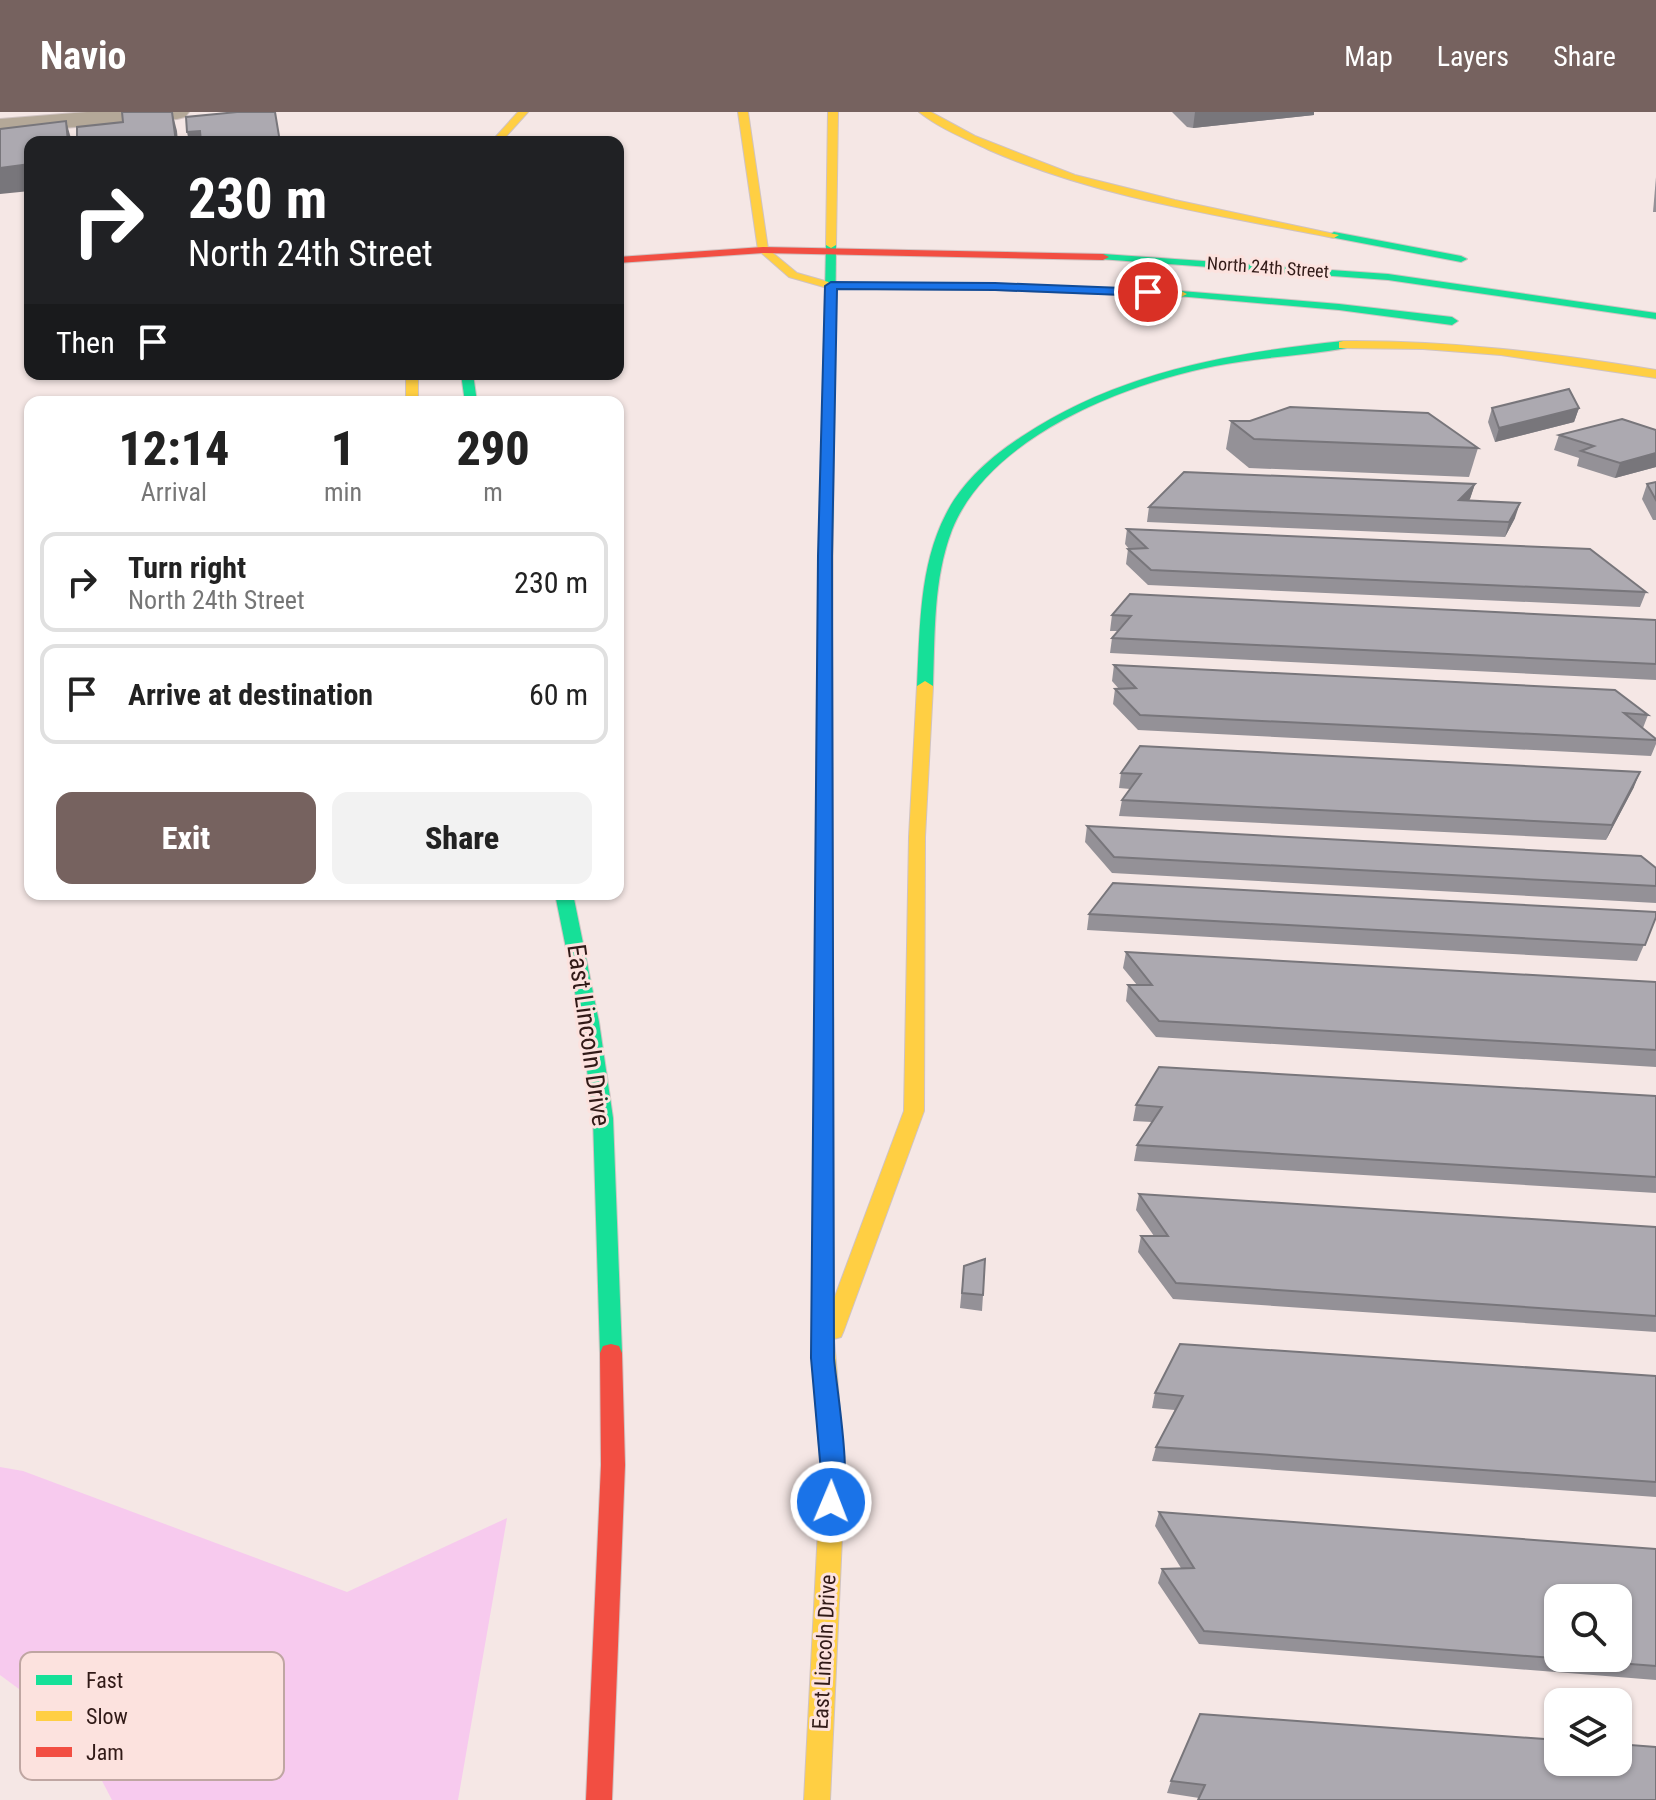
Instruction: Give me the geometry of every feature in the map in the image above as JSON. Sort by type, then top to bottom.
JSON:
[{"type":"main road","points":[[501,136],[523,112]]},
{"type":"main road","points":[[743,112],[763,250]]},
{"type":"main road","name":"East Lincoln Drive","points":[[817,1800],[833,1472],[823,1358],[825,572],[833,112]]},
{"type":"main road","points":[[924,112],[977,144],[1030,165],[1108,188],[1484,263]]},
{"type":"main road","name":"North 24th Street","points":[[763,250],[786,272],[803,280],[831,286],[995,286],[1148,292],[1313,304],[1471,323]]},
{"type":"main road","name":"North 24th Street","points":[[624,260],[763,250],[1042,254],[1276,267],[1388,277],[1656,316]]},
{"type":"main road","points":[[823,1358],[914,1111],[917,837],[929,607],[943,539],[954,511],[991,465],[1043,426],[1142,379],[1263,352],[1346,345],[1455,345],[1516,351],[1656,374]]},
{"type":"main road","name":"East Lincoln Drive","points":[[565,900],[590,1022],[603,1118],[609,1259],[613,1465],[599,1800]]},
{"type":"street","points":[[0,126],[177,112]]},
{"type":"shaded area","points":[[0,1467],[23,1471],[347,1592],[507,1518],[458,1800],[112,1800],[102,1780],[284,1780],[284,1652],[20,1652],[20,1690],[0,1675]]},
{"type":"building","points":[[122,112],[172,112],[175,136],[77,136],[77,127],[123,122]]},
{"type":"building","points":[[275,112],[279,136],[200,136],[200,131],[187,132],[186,117]]},
{"type":"building","points":[[66,121],[67,136],[24,136],[24,165],[0,168],[0,129]]},
{"type":"building","points":[[1569,389],[1579,408],[1499,428],[1492,408]]},
{"type":"building","points":[[1290,407],[1428,413],[1478,448],[1254,439],[1231,421],[1250,421]]},
{"type":"building","points":[[1622,419],[1656,430],[1656,453],[1620,463],[1581,451],[1594,446],[1559,435]]},
{"type":"building","points":[[1184,472],[1475,484],[1459,500],[1520,503],[1509,522],[1149,507]]},
{"type":"building","points":[[1656,482],[1656,500],[1647,484]]},
{"type":"building","points":[[1127,529],[1590,549],[1646,592],[1151,570],[1128,549],[1147,548]]},
{"type":"building","points":[[1130,594],[1656,620],[1656,664],[1112,638],[1131,616],[1112,615]]},
{"type":"building","points":[[1114,665],[1615,690],[1648,715],[1624,713],[1656,740],[1140,715],[1115,689],[1136,688]]},
{"type":"building","points":[[1140,746],[1640,772],[1612,825],[1122,800],[1141,774],[1121,773]]},
{"type":"building","points":[[1087,826],[1641,856],[1656,868],[1656,886],[1114,857]]},
{"type":"building","points":[[1113,883],[1656,912],[1656,917],[1645,945],[1089,914]]},
{"type":"building","points":[[1126,952],[1656,982],[1656,1050],[1159,1021],[1128,985],[1152,985]]},
{"type":"building","points":[[1159,1067],[1656,1096],[1656,1177],[1137,1145],[1162,1107],[1136,1105]]},
{"type":"building","points":[[1139,1194],[1656,1227],[1656,1316],[1176,1283],[1141,1236],[1168,1236]]},
{"type":"building","points":[[985,1259],[983,1295],[962,1293],[964,1266]]},
{"type":"building","points":[[1180,1344],[1656,1376],[1656,1482],[1156,1447],[1183,1396],[1155,1393]]},
{"type":"building","points":[[1159,1512],[1656,1549],[1656,1666],[1632,1664],[1632,1584],[1544,1584],[1544,1657],[1204,1631],[1162,1569],[1194,1568]]},
{"type":"building","points":[[1200,1714],[1544,1739],[1544,1776],[1632,1776],[1632,1745],[1656,1747],[1656,1800],[1198,1800],[1205,1785],[1171,1781]]},
{"type":"traffic: fast","points":[[1334,235],[1461,259]]},
{"type":"traffic: fast","points":[[825,627],[831,245]]},
{"type":"traffic: fast","points":[[1103,257],[1388,277],[1656,316]]},
{"type":"traffic: fast","points":[[1181,294],[1339,307],[1452,321]]},
{"type":"traffic: fast","points":[[925,686],[930,598],[944,532],[966,494],[1007,453],[1053,421],[1131,385],[1213,362],[1343,345]]},
{"type":"traffic: fast","points":[[468,380],[470,396]]},
{"type":"traffic: fast","points":[[565,900],[590,1022],[603,1118],[611,1353]]},
{"type":"traffic: slow","points":[[501,136],[523,112]]},
{"type":"traffic: slow","points":[[743,112],[763,250],[793,275],[831,286],[996,287],[1181,294]]},
{"type":"traffic: slow","points":[[831,245],[833,112]]},
{"type":"traffic: slow","points":[[924,112],[971,138],[1071,177],[1175,204],[1334,235]]},
{"type":"traffic: slow","points":[[1343,345],[1462,348],[1656,374]]},
{"type":"traffic: slow","points":[[412,380],[412,396]]},
{"type":"traffic: slow","points":[[833,1330],[914,1111],[917,837],[925,686]]},
{"type":"traffic: slow","points":[[817,1800],[833,1472],[823,1358],[823,1241]]},
{"type":"traffic: jam","points":[[624,260],[763,250],[1103,257]]},
{"type":"traffic: jam","points":[[823,1241],[825,627]]},
{"type":"traffic: jam","points":[[599,1800],[613,1465],[611,1353]]},
{"type":"route","points":[[831,1502],[833,1472],[823,1358],[825,556],[831,286],[995,286],[1148,292]]}]
